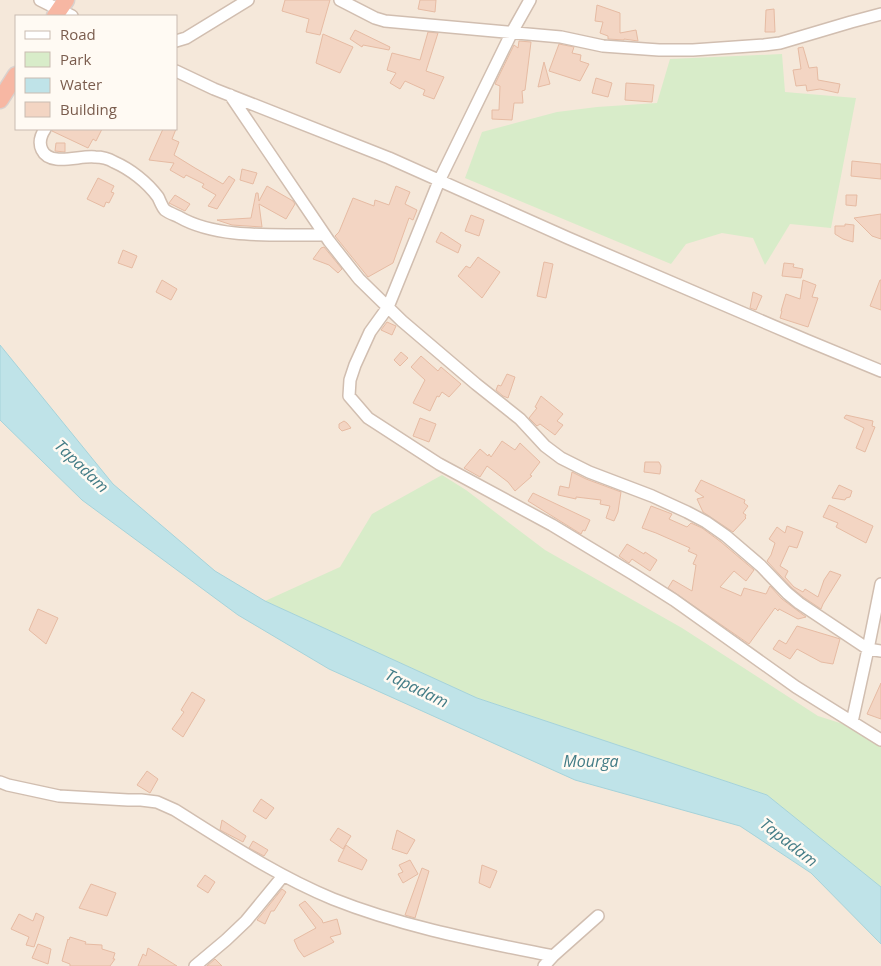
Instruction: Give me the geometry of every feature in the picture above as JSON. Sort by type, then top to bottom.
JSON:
[{"type":"highway","points":[[0,100],[15,77]]},
{"type":"street","points":[[40,0],[63,10]]},
{"type":"street","points":[[178,40],[186,38],[248,0]]},
{"type":"street","points":[[340,0],[375,18],[385,21],[562,37],[603,46],[659,50],[764,46],[881,14]]},
{"type":"street","points":[[530,0],[512,32],[439,181],[388,307],[370,332],[350,380],[350,396],[368,418],[439,464],[552,525],[633,574],[682,606],[796,687],[881,740]]},
{"type":"street","points":[[178,73],[388,158],[604,254],[881,371]]},
{"type":"street","points":[[230,95],[324,235],[359,279],[402,321],[520,419],[545,446],[562,458],[589,472],[652,496],[706,522],[726,536],[761,566],[799,603],[868,649],[881,651]]},
{"type":"street","points":[[44,130],[40,142],[41,149],[52,159],[96,157],[114,162],[141,178],[158,197],[165,210],[186,222],[218,231],[243,234],[324,235]]},
{"type":"street","points":[[852,722],[881,584]]},
{"type":"street","points":[[0,782],[58,796],[157,802],[175,810],[283,876],[369,913],[479,941],[553,956]]},
{"type":"street","points":[[195,966],[246,920],[283,876]]},
{"type":"street","points":[[544,966],[598,916]]},
{"type":"shaded area","points":[[0,0],[881,0],[881,966],[0,966]]},
{"type":"green space","points":[[782,54],[785,92],[856,98],[831,228],[790,224],[765,265],[753,238],[722,233],[686,244],[671,264],[465,178],[482,132],[557,112],[657,103],[670,59]]},
{"type":"green space","points":[[442,475],[466,490],[545,550],[682,628],[818,716],[881,736],[881,887],[767,795],[477,698],[265,601],[340,567],[372,514]]},
{"type":"water","name":"Mourga","points":[[0,345],[113,484],[215,571],[265,601],[477,698],[767,795],[881,887],[881,944],[811,873],[740,826],[575,780],[329,669],[238,615],[82,500],[0,420]]},
{"type":"building","points":[[285,0],[330,0],[320,35],[306,32],[309,19],[282,11]]},
{"type":"building","points":[[420,0],[436,0],[435,12],[418,9]]},
{"type":"building","points":[[597,5],[620,13],[620,33],[636,30],[638,41],[608,39],[608,36],[600,33],[603,22],[595,21]]},
{"type":"building","points":[[774,9],[775,32],[765,32],[766,10]]},
{"type":"building","points":[[355,30],[390,47],[389,50],[363,45],[362,47],[350,39]]},
{"type":"building","points":[[428,32],[438,33],[426,71],[444,77],[434,99],[423,95],[425,90],[405,81],[400,89],[390,83],[396,73],[387,70],[392,53],[420,60]]},
{"type":"building","points":[[323,34],[353,47],[340,73],[316,63]]},
{"type":"building","points":[[519,41],[531,42],[525,90],[522,91],[523,103],[514,103],[512,120],[492,119],[492,110],[499,110],[500,86],[495,84],[514,45],[518,48]]},
{"type":"building","points":[[559,44],[574,47],[572,53],[581,55],[580,61],[589,64],[580,81],[549,71]]},
{"type":"building","points":[[803,47],[809,68],[817,67],[818,80],[840,84],[838,93],[820,89],[807,91],[806,85],[796,86],[793,70],[801,69],[798,48]]},
{"type":"building","points":[[544,62],[550,84],[538,87]]},
{"type":"building","points":[[596,78],[612,83],[608,97],[592,93]]},
{"type":"building","points":[[626,83],[654,85],[652,102],[625,100]]},
{"type":"building","points":[[102,130],[96,141],[93,139],[88,148],[52,131]]},
{"type":"building","points":[[163,130],[176,130],[172,139],[179,142],[174,155],[223,184],[229,176],[235,180],[217,209],[208,206],[216,195],[202,187],[204,184],[186,175],[184,178],[170,170],[174,163],[149,160]]},
{"type":"building","points":[[56,143],[65,143],[65,152],[55,151]]},
{"type":"building","points":[[852,161],[881,164],[881,179],[851,176]]},
{"type":"building","points":[[242,169],[257,173],[253,184],[240,180]]},
{"type":"building","points":[[98,178],[114,186],[111,192],[114,193],[109,203],[106,202],[104,207],[87,199]]},
{"type":"building","points":[[267,186],[295,204],[286,219],[259,204],[262,227],[232,225],[217,220],[251,218],[256,193],[258,193],[259,201]]},
{"type":"building","points":[[396,186],[410,192],[405,204],[417,210],[413,220],[409,218],[393,263],[368,277],[335,236],[339,232],[353,198],[374,206],[375,200],[389,205]]},
{"type":"building","points":[[175,195],[190,204],[185,211],[169,203]]},
{"type":"building","points":[[846,195],[857,195],[856,206],[846,205]]},
{"type":"building","points":[[881,214],[881,239],[872,236],[854,218]]},
{"type":"building","points":[[471,215],[484,220],[479,236],[465,231]]},
{"type":"building","points":[[845,224],[854,225],[853,242],[835,234],[835,226],[845,226]]},
{"type":"building","points":[[441,232],[461,245],[458,253],[436,242]]},
{"type":"building","points":[[324,247],[342,269],[338,273],[329,265],[313,259],[321,248]]},
{"type":"building","points":[[123,250],[137,256],[132,268],[118,263]]},
{"type":"building","points":[[478,257],[500,272],[482,298],[458,276],[466,266],[470,268]]},
{"type":"building","points":[[544,262],[553,264],[546,298],[537,296]]},
{"type":"building","points":[[784,263],[794,264],[793,267],[803,269],[801,278],[782,276]]},
{"type":"building","points":[[162,280],[177,289],[171,300],[156,292]]},
{"type":"building","points":[[803,280],[816,285],[812,297],[818,298],[808,327],[780,318],[786,294],[800,299]]},
{"type":"building","points":[[881,280],[881,310],[870,306]]},
{"type":"building","points":[[753,292],[762,296],[756,310],[750,308]]},
{"type":"building","points":[[387,322],[396,326],[392,335],[381,330]]},
{"type":"building","points":[[401,352],[408,358],[400,366],[394,360]]},
{"type":"building","points":[[421,356],[438,371],[441,367],[461,384],[449,397],[442,392],[439,397],[437,396],[430,411],[413,403],[425,380],[411,367]]},
{"type":"building","points":[[507,374],[515,377],[508,398],[496,390],[498,385],[501,386]]},
{"type":"building","points":[[541,396],[563,414],[557,421],[563,425],[555,435],[540,424],[537,426],[529,418],[537,408],[535,407]]},
{"type":"building","points":[[846,415],[873,421],[872,426],[875,427],[865,452],[856,448],[864,428],[844,418]]},
{"type":"building","points":[[420,418],[436,424],[429,442],[413,436]]},
{"type":"building","points":[[344,421],[351,428],[342,431],[339,428],[339,424]]},
{"type":"building","points":[[502,441],[515,450],[520,443],[540,462],[530,475],[532,476],[515,491],[508,482],[487,466],[480,477],[464,468],[480,449],[491,457]]},
{"type":"building","points":[[645,462],[659,462],[661,466],[660,474],[644,472]]},
{"type":"building","points":[[572,472],[621,492],[618,512],[614,521],[606,518],[610,506],[600,504],[601,500],[576,497],[576,499],[558,495],[560,486],[569,488]]},
{"type":"building","points":[[701,480],[745,500],[744,503],[748,506],[743,513],[746,515],[746,518],[733,532],[703,512],[697,499],[704,497],[695,491]]},
{"type":"building","points":[[839,485],[852,491],[850,497],[845,500],[832,498]]},
{"type":"building","points":[[533,493],[590,520],[585,531],[583,530],[581,534],[528,501]]},
{"type":"building","points":[[829,505],[873,526],[866,543],[836,527],[838,523],[823,517]]},
{"type":"building","points":[[651,506],[672,514],[669,519],[687,527],[691,523],[702,528],[754,570],[746,581],[734,571],[720,587],[741,596],[744,588],[766,594],[770,586],[782,599],[806,617],[798,619],[775,608],[749,644],[668,588],[673,580],[692,591],[696,565],[693,564],[697,555],[688,551],[690,548],[642,528]]},
{"type":"building","points":[[787,526],[803,532],[797,548],[789,546],[780,566],[788,571],[785,577],[794,587],[803,592],[805,589],[818,597],[824,580],[830,571],[841,575],[821,609],[792,588],[767,561],[775,543],[769,539],[777,527],[785,533]]},
{"type":"building","points":[[627,544],[657,560],[650,571],[632,559],[629,563],[619,556]]},
{"type":"building","points":[[38,609],[58,618],[46,644],[29,630]]},
{"type":"building","points":[[797,626],[840,639],[833,664],[821,662],[797,649],[790,659],[773,649],[779,640],[786,644]]},
{"type":"building","points":[[881,683],[881,719],[867,714]]},
{"type":"building","points":[[192,692],[205,700],[183,737],[172,729],[184,712],[181,710]]},
{"type":"building","points":[[147,771],[158,779],[150,793],[137,785]]},
{"type":"building","points":[[261,799],[274,808],[266,819],[253,811]]},
{"type":"building","points":[[222,820],[246,836],[243,842],[220,830]]},
{"type":"building","points":[[338,828],[351,836],[343,849],[330,840]]},
{"type":"building","points":[[397,830],[415,840],[407,854],[392,849]]},
{"type":"building","points":[[253,841],[268,850],[264,856],[249,848]]},
{"type":"building","points":[[346,845],[367,860],[362,870],[338,861]]},
{"type":"building","points":[[410,860],[418,874],[403,883],[398,874],[403,872],[399,865]]},
{"type":"building","points":[[482,865],[497,871],[490,888],[479,883]]},
{"type":"building","points":[[422,868],[429,871],[415,918],[405,915]]},
{"type":"building","points":[[205,875],[215,882],[208,893],[197,886]]},
{"type":"building","points":[[91,884],[116,893],[107,916],[79,908]]},
{"type":"building","points":[[282,889],[286,892],[274,911],[271,911],[265,924],[257,920]]},
{"type":"building","points":[[305,901],[323,923],[337,919],[341,934],[330,937],[334,942],[304,957],[294,940],[316,928],[299,905]]},
{"type":"building","points":[[36,913],[44,917],[34,947],[26,945],[29,937],[11,929],[19,914],[33,921]]},
{"type":"building","points":[[70,937],[86,942],[85,944],[102,945],[102,949],[115,953],[113,959],[115,959],[110,966],[70,966],[70,964],[62,961]]},
{"type":"building","points":[[38,944],[51,949],[48,964],[32,958]]},
{"type":"building","points":[[148,948],[177,966],[138,966],[143,954],[146,956]]},
{"type":"building","points":[[215,959],[222,966],[207,966]]},
{"type":"water label","name":"Tapadam","points":[[82,466]]},
{"type":"water label","name":"Tapadam","points":[[417,688]]},
{"type":"water label","name":"Tapadam","points":[[789,842]]}]
